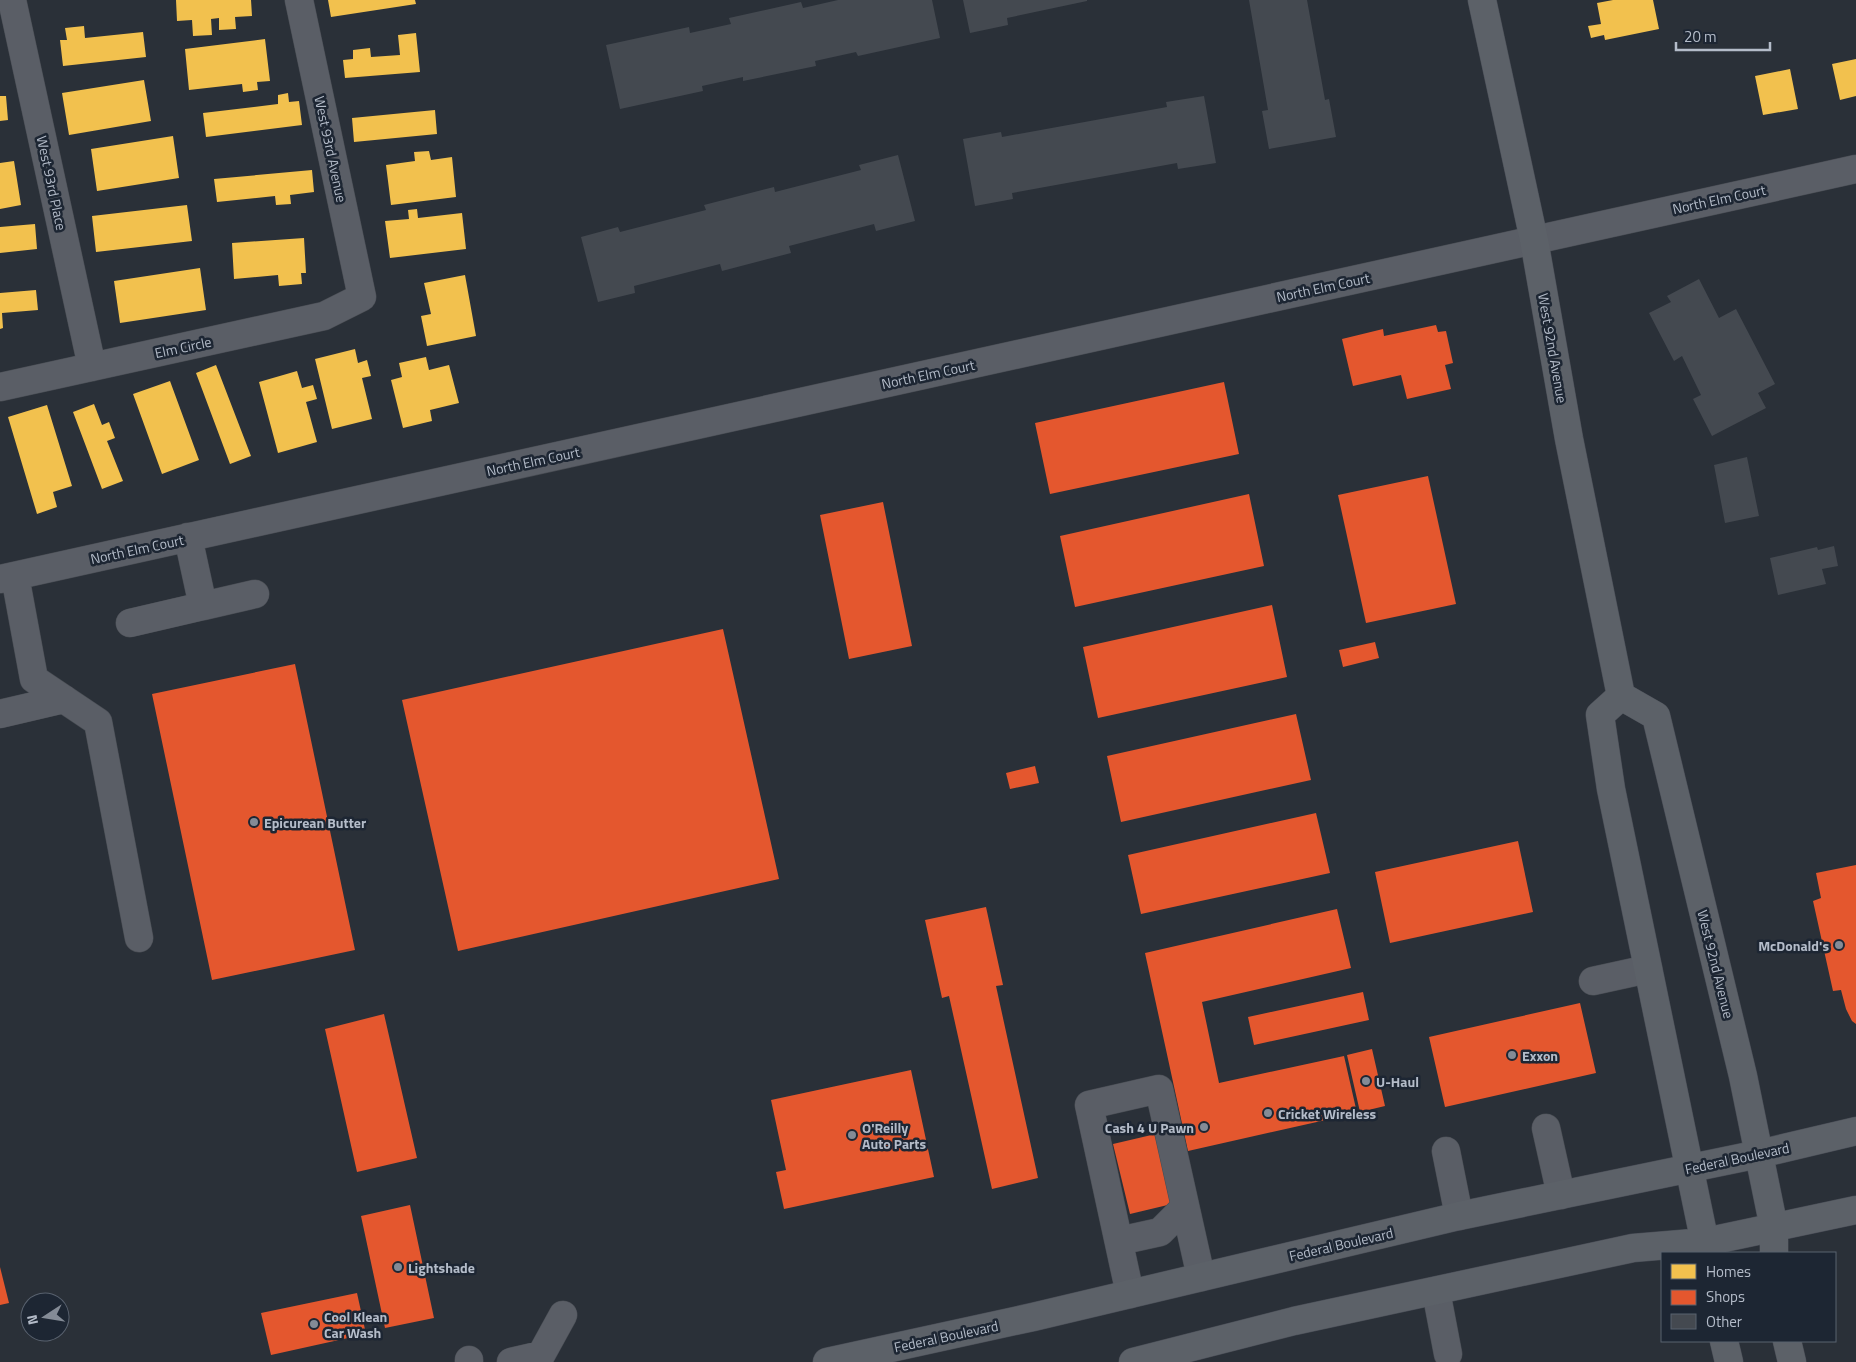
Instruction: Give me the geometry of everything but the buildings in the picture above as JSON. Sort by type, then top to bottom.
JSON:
[{"type":"main road","name":"West 92nd Avenue","points":[[1482,0],[1534,240],[1569,439],[1621,696],[1656,716],[1743,1076],[1774,1240]]},
{"type":"main road","points":[[1621,696],[1600,715],[1611,789],[1706,1248]]},
{"type":"main road","name":"Federal Boulevard","points":[[827,1362],[1130,1294],[1459,1216],[1690,1169],[1856,1131]]},
{"type":"main road","points":[[1133,1362],[1294,1321],[1633,1248],[1706,1248],[1774,1240],[1856,1210]]},
{"type":"main road","points":[[1724,1342],[1728,1362]]},
{"type":"main road","points":[[1787,1342],[1792,1362]]},
{"type":"street","name":"West 93rd Place","points":[[12,0],[92,367]]},
{"type":"street","name":"West 93rd Avenue","points":[[299,0],[362,297]]},
{"type":"street","name":"North Elm Court","points":[[8,577],[1856,169]]},
{"type":"street","name":"Elm Circle","points":[[0,387],[324,316],[362,297]]},
{"type":"street","points":[[188,538],[203,606]]},
{"type":"street","points":[[8,577],[34,679],[98,722],[139,938]]},
{"type":"street","points":[[130,623],[255,594]]},
{"type":"street","points":[[0,714],[64,699]]},
{"type":"street","points":[[1594,980],[1648,969]]},
{"type":"street","points":[[1130,1294],[1089,1105],[1159,1089],[1201,1277]]},
{"type":"street","points":[[1546,1128],[1561,1195]]},
{"type":"street","points":[[1446,1152],[1459,1216]]},
{"type":"street","points":[[1119,1241],[1160,1232],[1185,1207]]},
{"type":"street","points":[[1436,1291],[1448,1354]]},
{"type":"street","points":[[512,1362],[541,1355],[563,1315]]},
{"type":"place","name":"Epicurean Butter","points":[[254,822]]},
{"type":"place","name":"McDonald's","points":[[1839,945]]},
{"type":"place","name":"Exxon","points":[[1512,1055]]},
{"type":"place","name":"U-Haul","points":[[1366,1081]]},
{"type":"place","name":"Cricket Wireless","points":[[1268,1113]]},
{"type":"place","name":"Cash 4 U Pawn","points":[[1204,1127]]},
{"type":"place","name":"O'Reilly Auto Parts","points":[[852,1135]]},
{"type":"place","name":"Lightshade","points":[[398,1267]]},
{"type":"place","name":"Cool Klean Car Wash","points":[[314,1324]]}]
